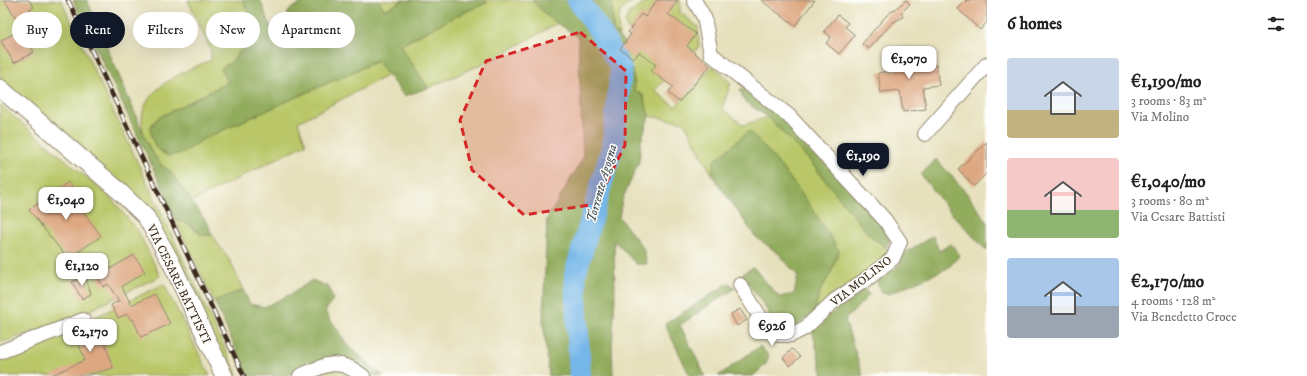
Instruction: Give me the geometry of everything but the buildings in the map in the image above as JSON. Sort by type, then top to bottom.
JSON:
[{"type":"street","name":"VIA MOLINO","points":[[694,0],[704,17],[710,54],[790,116],[885,220],[900,242],[892,258],[871,276],[834,301],[805,328],[791,335],[778,335],[764,324],[740,285]]},
{"type":"street","points":[[925,134],[987,64]]},
{"type":"street","name":"VIA CESARE BATTISTI","points":[[0,88],[117,189],[146,217],[171,262],[224,376]]},
{"type":"street","points":[[0,352],[83,320]]},
{"type":"street","points":[[300,376],[322,366],[336,363],[351,367],[363,376]]},
{"type":"highlighted area","points":[[580,32],[626,71],[625,145],[596,204],[524,215],[472,170],[460,120],[486,61]]},
{"type":"green space","points":[[0,0],[61,0],[70,19],[70,48],[84,48],[238,376],[230,376],[176,258],[0,82]]},
{"type":"green space","points":[[73,0],[87,0],[92,12],[79,12]]},
{"type":"green space","points":[[188,0],[243,0],[248,12],[206,12],[206,40],[198,22],[198,12],[193,12]]},
{"type":"green space","points":[[243,0],[260,0],[268,20],[268,48],[355,48],[355,12],[288,12],[289,10],[307,0],[378,0],[385,10],[404,0],[485,0],[487,3],[453,17],[400,45],[428,88],[404,96],[377,61],[203,139],[183,153],[167,156],[155,147],[150,129],[158,118],[228,82],[221,68],[232,62],[238,53],[244,48],[260,48],[260,12],[248,12]]},
{"type":"green space","points":[[378,0],[404,0],[384,10]]},
{"type":"green space","points":[[485,0],[532,0],[558,23],[495,58],[428,88],[400,45],[453,17],[486,3]]},
{"type":"green space","points":[[532,0],[576,0],[596,28],[620,69],[611,145],[574,276],[578,376],[549,376],[543,320],[547,219],[583,158],[578,37],[547,16]]},
{"type":"green space","points":[[581,0],[612,0],[613,30],[624,43],[620,51],[632,69],[635,91],[643,95],[649,116],[641,141],[639,162],[622,200],[619,217],[643,248],[647,264],[636,264],[614,240],[615,298],[612,347],[613,376],[587,376],[582,326],[582,274],[602,203],[621,146],[626,87],[624,68],[600,26]]},
{"type":"green space","points":[[612,0],[636,0],[629,3],[620,15],[618,24],[619,36],[613,30]]},
{"type":"green space","points":[[650,0],[680,0],[680,12],[698,27],[699,47],[655,90],[675,107],[713,66],[731,83],[722,108],[743,125],[768,117],[810,161],[869,235],[886,247],[888,252],[881,261],[814,313],[820,291],[831,273],[714,161],[712,175],[684,122],[649,116],[643,95],[635,91],[634,79],[620,51],[631,34],[625,24],[628,14]]},
{"type":"green space","points":[[96,48],[107,48],[150,149],[163,167],[169,170],[208,224],[212,235],[201,235],[189,224],[174,218],[165,193]]},
{"type":"green space","points":[[210,48],[244,48],[238,53],[232,62],[222,68],[228,82],[158,118],[152,124],[183,153],[203,139],[377,61],[388,75],[298,122],[306,144],[191,202],[173,175],[162,167],[150,149],[143,131],[142,116],[147,103],[155,91],[181,73],[211,60]]},
{"type":"green space","points":[[740,89],[750,90],[795,128],[876,219],[890,240],[886,247],[869,235],[810,161],[768,117],[744,101]]},
{"type":"green space","points":[[0,105],[110,197],[138,231],[160,276],[74,318],[0,343]]},
{"type":"green space","points":[[749,131],[786,173],[819,219],[839,251],[831,273],[820,291],[814,313],[800,323],[789,327],[773,322],[758,296],[746,282],[738,284],[735,279],[753,267],[779,297],[794,294],[798,276],[779,254],[755,236],[712,175],[714,161]]},
{"type":"green space","points":[[936,159],[965,191],[987,222],[987,251],[953,215],[921,175]]},
{"type":"green space","points":[[174,218],[189,224],[201,235],[212,235],[230,261],[243,290],[214,301]]},
{"type":"green space","points":[[933,236],[939,251],[951,244],[960,255],[948,268],[888,294],[881,293],[877,281],[900,264],[904,254]]},
{"type":"green space","points":[[312,280],[329,287],[333,299],[325,312],[348,345],[383,376],[369,376],[313,363],[286,376],[248,376],[214,301],[243,290],[250,304],[264,307],[293,293]]},
{"type":"green space","points":[[729,283],[735,288],[680,325],[705,376],[690,376],[665,324]]},
{"type":"green space","points":[[164,284],[210,376],[0,376],[0,356],[45,341]]},
{"type":"green space","points":[[864,288],[869,295],[845,320],[863,376],[823,376],[812,329]]},
{"type":"green space","points":[[760,346],[769,356],[766,364],[753,376],[718,376]]},
{"type":"green space","points":[[336,366],[355,376],[309,376]]},
{"type":"waterway","name":"Torrente Agogna","points":[[578,0],[597,27],[621,68],[613,144],[575,275],[580,376]]},
{"type":"railway","points":[[68,0],[244,376]]}]
